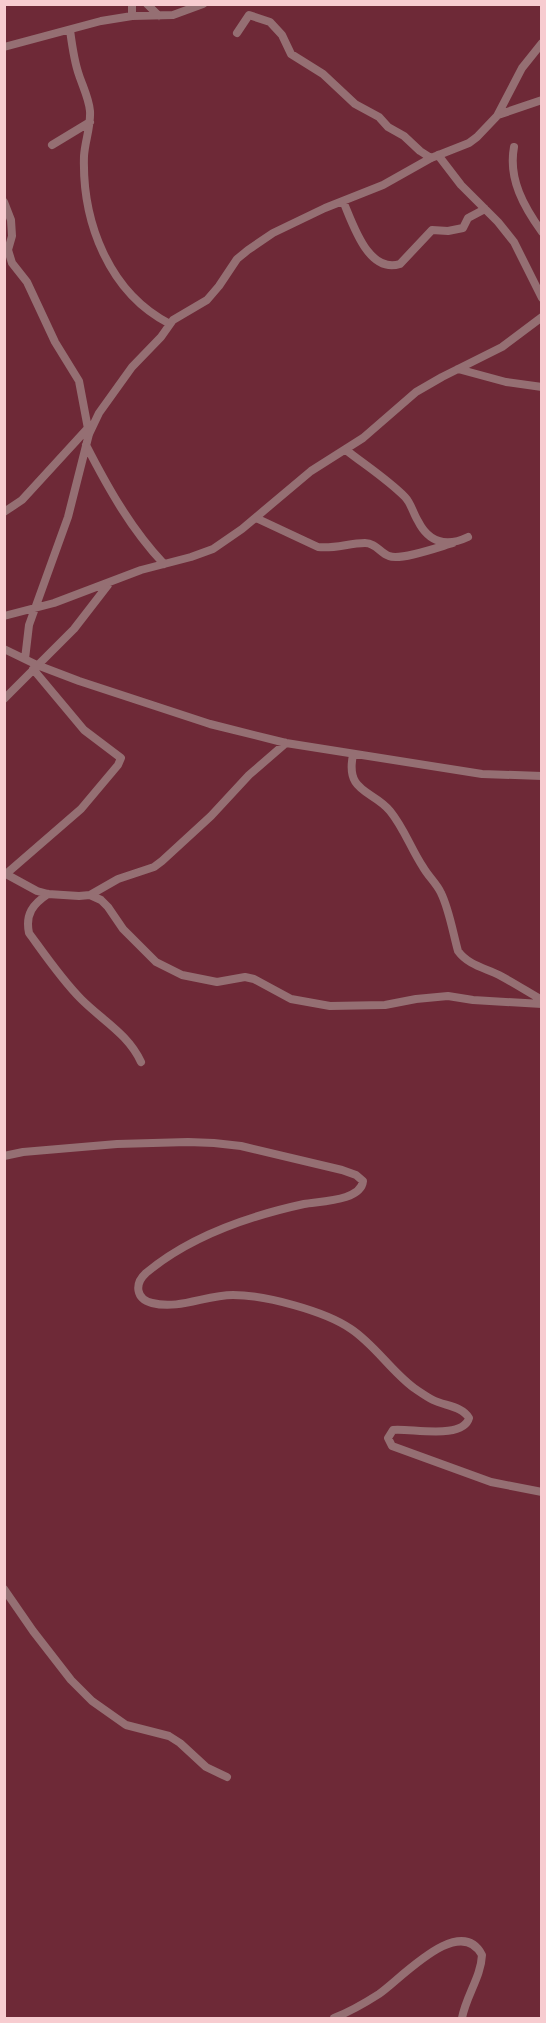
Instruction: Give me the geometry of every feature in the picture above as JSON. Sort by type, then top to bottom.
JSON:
[{"type":"street","points":[[132,4],[132,16]]},
{"type":"street","points":[[147,4],[159,16]]},
{"type":"street","points":[[4,47],[101,21],[132,16],[173,15],[203,4]]},
{"type":"street","points":[[237,33],[249,15],[270,22],[282,35],[291,54],[323,74],[355,104],[379,117],[420,152],[435,156],[517,246],[542,298]]},
{"type":"street","points":[[69,30],[76,65],[90,110],[84,153],[86,193],[99,246],[111,268],[130,292],[156,316],[170,324]]},
{"type":"street","points":[[4,512],[24,498],[88,431],[118,384],[140,358],[179,316],[204,303],[214,293],[237,259],[273,233],[383,185],[435,156],[469,143],[497,116],[522,68],[542,43]]},
{"type":"street","points":[[497,116],[542,100]]},
{"type":"street","points":[[51,145],[90,122]]},
{"type":"street","points":[[514,147],[513,160],[519,194],[524,206],[542,232]]},
{"type":"street","points":[[343,201],[363,245],[379,263],[386,265],[400,264],[432,230],[448,231],[463,228],[468,218],[485,209]]},
{"type":"street","points":[[4,202],[12,225],[8,250],[12,263],[27,282],[55,342],[79,381],[88,431],[64,528],[34,608],[24,659]]},
{"type":"street","points":[[4,616],[67,599],[141,570],[208,551],[256,518],[299,480],[380,425],[416,393],[502,347],[542,317]]},
{"type":"street","points":[[458,369],[506,382],[542,387]]},
{"type":"street","points":[[86,445],[127,518],[164,564]]},
{"type":"street","points":[[346,450],[407,499],[417,520],[429,537],[453,543]]},
{"type":"street","points":[[256,518],[318,548],[371,544],[387,556],[393,557],[412,555],[468,537]]},
{"type":"street","points":[[4,699],[74,629],[110,582]]},
{"type":"street","points":[[4,650],[35,667],[84,730],[121,758],[118,765],[81,809],[5,873],[27,886],[48,894],[90,895],[101,900],[123,929],[156,962],[182,975],[217,982],[245,977],[254,979],[291,999],[330,1006],[385,1005],[448,996],[473,1000],[542,1002]]},
{"type":"street","points":[[35,667],[210,724],[286,743],[482,774],[542,776]]},
{"type":"street","points":[[90,895],[118,879],[154,867],[162,861],[211,816],[249,775],[286,743]]},
{"type":"street","points":[[353,755],[351,769],[357,785],[392,813],[421,865],[440,890],[458,951],[467,961],[496,974],[542,1002]]},
{"type":"street","points":[[48,894],[32,908],[27,925],[29,933],[79,998],[135,1047],[141,1062]]},
{"type":"street","points":[[4,1156],[23,1152],[96,1146],[188,1142],[241,1146],[312,1162],[356,1175],[363,1181],[362,1187],[356,1193],[344,1198],[285,1208],[233,1223],[172,1255],[145,1274],[138,1284],[137,1291],[141,1298],[161,1305],[233,1295],[261,1298],[335,1320],[365,1340],[412,1386],[431,1399],[465,1412],[469,1418],[467,1424],[453,1430],[424,1432],[393,1430],[387,1438],[392,1446],[491,1482],[542,1492]]},
{"type":"street","points":[[4,1589],[71,1680],[92,1701],[126,1725],[169,1736],[206,1767],[227,1777]]},
{"type":"street","points":[[4,1609],[13,1603]]},
{"type":"street","points":[[334,2019],[379,1993],[432,1952],[453,1941],[464,1941],[474,1945],[482,1955],[480,1970],[468,1995],[462,2019]]}]
